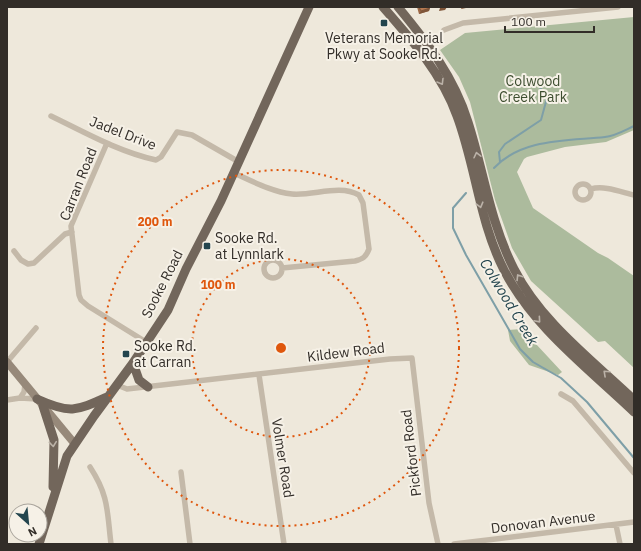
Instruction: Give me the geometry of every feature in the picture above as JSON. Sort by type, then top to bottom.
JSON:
[{"type":"main road","name":"Sooke Road","points":[[39,544],[61,474],[74,443],[133,363],[168,310],[186,269],[239,162],[309,7]]},
{"type":"main road","points":[[383,7],[434,70],[451,101],[462,132],[486,225],[504,270],[516,291],[546,329],[634,412]]},
{"type":"main road","points":[[398,7],[436,55],[461,103],[473,137],[494,222],[514,271],[531,298],[558,329],[634,400]]},
{"type":"main road","points":[[7,362],[74,443]]},
{"type":"main road","points":[[133,363],[139,380],[148,386]]},
{"type":"main road","points":[[37,399],[61,408],[78,410],[109,396]]},
{"type":"main road","points":[[43,406],[54,440],[52,503]]},
{"type":"street","points":[[444,30],[462,23],[618,7]]},
{"type":"street","name":"Jadel Drive","points":[[51,116],[107,143],[156,160],[161,157],[177,132],[184,132],[239,162]]},
{"type":"street","name":"Carran Road","points":[[107,143],[73,221],[72,232],[79,295],[81,300],[146,342]]},
{"type":"street","points":[[234,172],[279,191],[292,194],[346,190],[359,195],[363,203],[369,249],[367,256],[363,259],[355,261],[282,268]]},
{"type":"street","points":[[591,189],[596,187],[607,188],[634,195]]},
{"type":"street","points":[[14,252],[21,260],[28,264],[34,262],[65,234],[72,232]]},
{"type":"street","points":[[7,362],[36,328]]},
{"type":"street","name":"Kildew Road","points":[[117,385],[127,389],[390,359],[412,358]]},
{"type":"street","name":"Pickford Road","points":[[412,358],[429,503],[438,544]]},
{"type":"street","name":"Volmer Road","points":[[259,375],[284,544]]},
{"type":"street","points":[[20,398],[24,392],[25,384]]},
{"type":"street","points":[[561,394],[573,400],[634,473]]},
{"type":"street","points":[[7,400],[20,398],[37,399]]},
{"type":"street","points":[[90,467],[101,483],[106,496],[111,544]]},
{"type":"street","points":[[181,472],[190,544]]},
{"type":"street","name":"Donovan Avenue","points":[[454,544],[634,522]]},
{"type":"street","points":[[616,525],[620,544]]},
{"type":"green space","name":"Colwood Creek Park","points":[[634,17],[634,130],[606,142],[565,147],[527,157],[524,159],[517,172],[533,208],[634,276],[634,368],[605,341],[598,342],[531,281],[512,248],[495,200],[470,102],[459,77],[440,50],[465,33]]},
{"type":"green space","points":[[522,329],[562,372],[558,375],[529,365],[510,341],[508,330]]},
{"type":"building","points":[[419,7],[430,7],[430,8],[421,11]]},
{"type":"waterway","points":[[500,162],[499,152],[505,144],[541,120],[547,98],[535,80]]},
{"type":"waterway","name":"Colwood Creek","points":[[494,168],[505,158],[532,146],[561,141],[609,136],[620,133],[634,126]]},
{"type":"waterway","name":"Colwood Creek","points":[[466,193],[453,208],[453,228],[466,255],[520,349],[533,362],[561,378],[587,402],[634,458]]},
{"type":"place","name":"Veterans Memorial Pkwy at Sooke Rd.","points":[[384,23]]},
{"type":"place","name":"Sooke Rd. at Lynnlark","points":[[207,246]]},
{"type":"place","name":"Sooke Rd. at Carran","points":[[126,354]]}]
